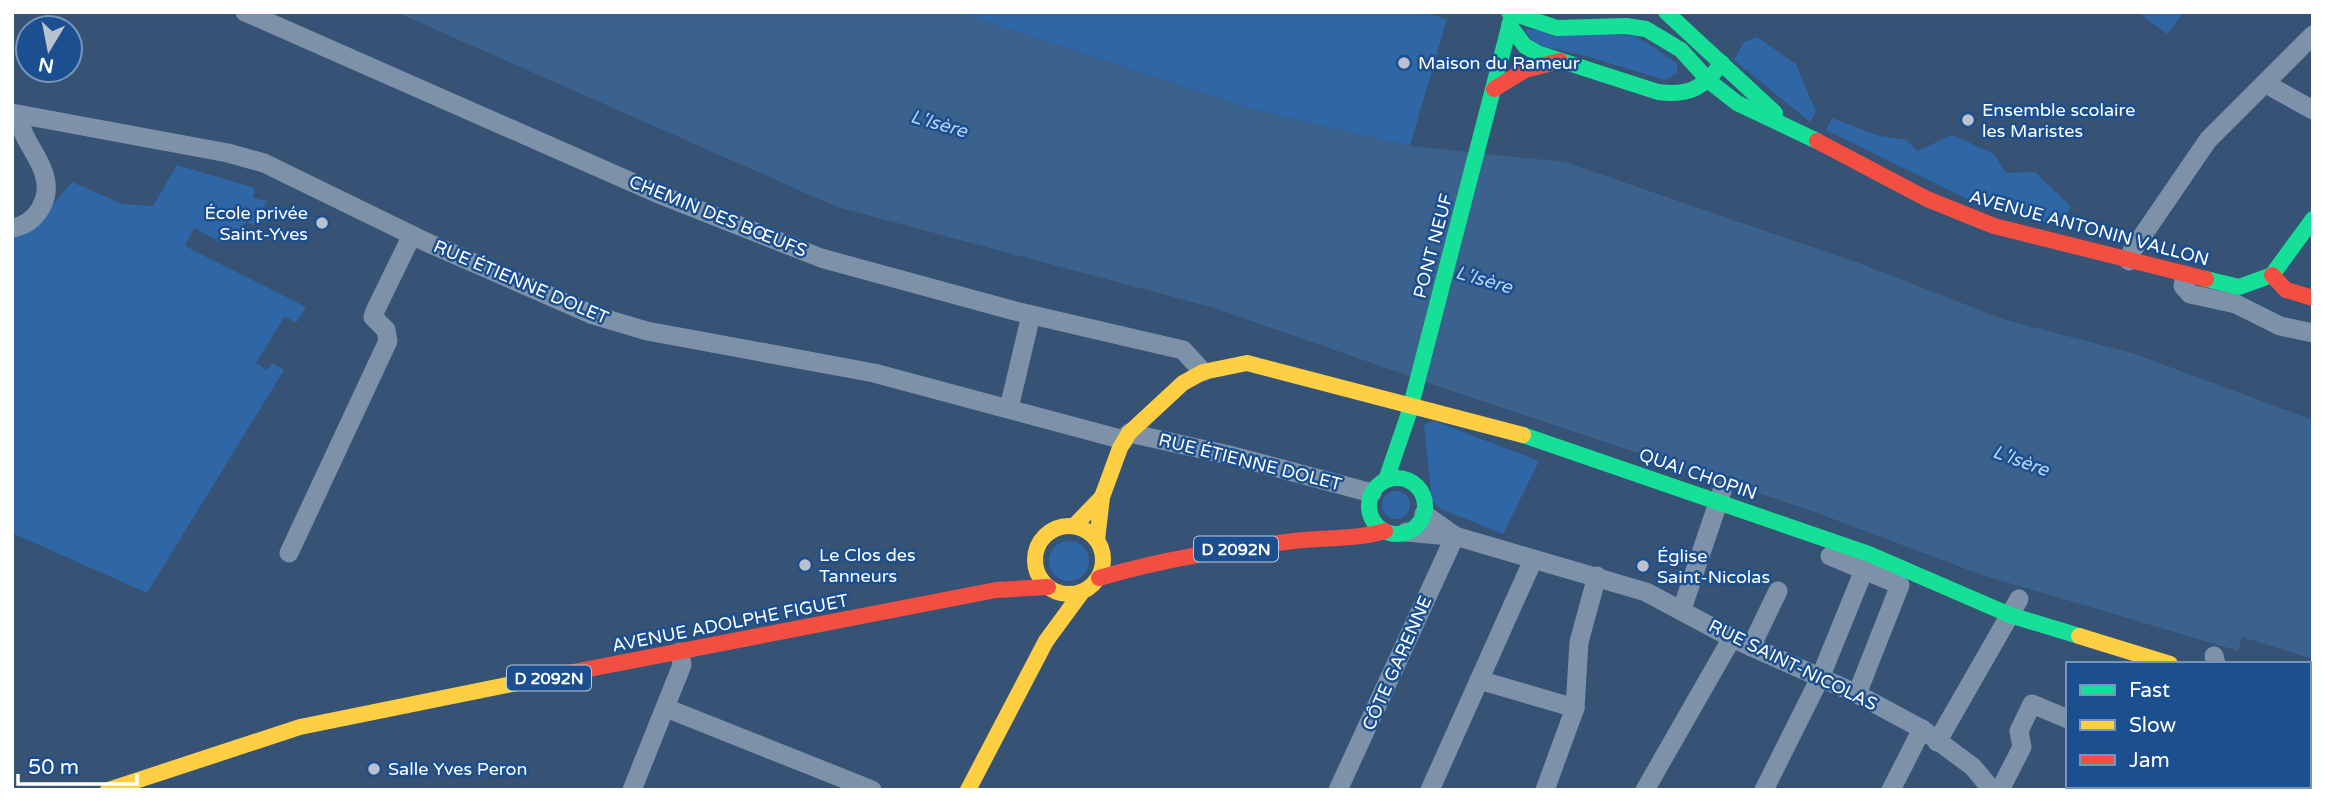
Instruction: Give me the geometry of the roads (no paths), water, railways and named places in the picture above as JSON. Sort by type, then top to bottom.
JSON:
[{"type":"main road","points":[[1666,12],[1788,126]]},
{"type":"main road","points":[[1511,17],[1525,46],[1560,61],[1666,95],[1690,93],[1709,81],[1722,63]]},
{"type":"main road","points":[[1511,17],[1544,26],[1646,29],[1681,50],[1709,81],[1737,103],[1788,126]]},
{"type":"main road","name":"PONT NEUF","points":[[1376,494],[1409,413],[1511,17]]},
{"type":"main road","points":[[1494,89],[1521,70],[1560,61]]},
{"type":"main road","name":"AVENUE ANTONIN VALLON","points":[[1788,126],[1959,214],[2129,261],[2239,287],[2272,275]]},
{"type":"main road","points":[[2313,219],[2272,275],[2286,290],[2313,298]]},
{"type":"main road","name":"QUAI CHOPIN","points":[[1203,372],[1247,363],[1494,426],[1719,496],[2165,662]]},
{"type":"main road","points":[[968,790],[1046,641],[1082,592],[1099,578],[1104,559],[1100,544],[1102,497],[1126,436],[1183,383],[1203,372]]},
{"type":"main road","name":"PONT NEUF","points":[[1409,413],[1408,443],[1413,483]]},
{"type":"main road","points":[[1405,479],[1413,483],[1423,497],[1424,514],[1420,522],[1406,532],[1385,531],[1372,519],[1376,494],[1405,479]]},
{"type":"main road","name":"D 2092N","points":[[1324,537],[1357,523],[1376,494]]},
{"type":"main road","points":[[1074,526],[1102,497]]},
{"type":"main road","points":[[1046,641],[1055,607],[1052,590],[1035,565],[1035,555],[1045,536],[1053,530],[1074,526],[1091,533],[1100,544]]},
{"type":"main road","name":"D 2092N","points":[[1099,578],[1149,562],[1324,537],[1373,536],[1385,531]]},
{"type":"main road","name":"D 2092N","points":[[1100,544],[1128,559],[1149,562]]},
{"type":"main road","name":"AVENUE ADOLPHE FIGUET","points":[[996,590],[1035,565]]},
{"type":"main road","name":"AVENUE ADOLPHE FIGUET","points":[[108,790],[300,727],[380,709],[996,590],[1052,590]]},
{"type":"main road","points":[[1052,590],[1064,594],[1082,592]]},
{"type":"street","name":"CHEMIN DES BŒUFS","points":[[245,12],[661,195],[821,258],[1031,316],[1183,350],[1203,372]]},
{"type":"street","points":[[2129,261],[2132,251],[2208,140],[2313,36]]},
{"type":"street","points":[[2266,83],[2313,110]]},
{"type":"street","points":[[12,228],[30,221],[46,195],[44,173],[24,139],[16,114]]},
{"type":"street","name":"RUE ÉTIENNE DOLET","points":[[16,114],[228,153],[264,163],[412,235],[593,315],[646,331],[807,358],[1126,436],[1229,455],[1376,494]]},
{"type":"street","points":[[289,553],[387,341],[386,330],[373,317],[374,311],[412,235]]},
{"type":"street","points":[[2185,275],[2183,286],[2190,294],[2236,304],[2280,326],[2313,333]]},
{"type":"street","points":[[1009,408],[1031,316]]},
{"type":"street","points":[[1682,609],[1719,496]]},
{"type":"street","name":"RUE SAINT-NICOLAS","points":[[1424,514],[1455,536]]},
{"type":"street","name":"RUE SAINT-NICOLAS","points":[[1406,532],[1455,536],[1646,592],[1682,609],[1732,639],[1857,694],[1922,729],[1973,767],[1992,790]]},
{"type":"street","name":"CÔTE GARENNE","points":[[1338,790],[1455,536]]},
{"type":"street","points":[[1798,540],[1900,585],[1857,694]]},
{"type":"street","points":[[1430,790],[1533,560]]},
{"type":"street","points":[[1764,790],[1820,678],[1864,570]]},
{"type":"street","points":[[1545,790],[1575,708],[1580,642],[1597,576]]},
{"type":"street","points":[[1751,647],[1778,591]]},
{"type":"street","points":[[1937,742],[2015,607]]},
{"type":"street","points":[[1645,790],[1732,639]]},
{"type":"street","points":[[632,790],[682,665],[680,652]]},
{"type":"street","points":[[1479,680],[1575,708]]},
{"type":"street","points":[[2000,790],[2022,747],[2019,731],[2032,704],[2066,718]]},
{"type":"street","points":[[666,708],[872,790]]},
{"type":"street","points":[[1891,790],[1922,729]]},
{"type":"water","name":"L'Isère","points":[[396,12],[956,12],[1259,111],[1410,146],[1565,162],[1856,262],[2003,319],[2132,353],[2313,420],[2313,659],[2242,637],[2238,651],[1982,575],[1809,510],[1214,308],[837,207]]},
{"type":"place","name":"Maison du Rameur","points":[[1404,63]]},
{"type":"place","name":"Ensemble scolaire les Maristes","points":[[1968,120]]},
{"type":"place","name":"École privée Saint-Yves","points":[[322,223]]},
{"type":"place","name":"Le Clos des Tanneurs","points":[[805,565]]},
{"type":"place","name":"Église Saint-Nicolas","points":[[1643,566]]},
{"type":"place","name":"Salle Yves Peron","points":[[374,769]]}]
